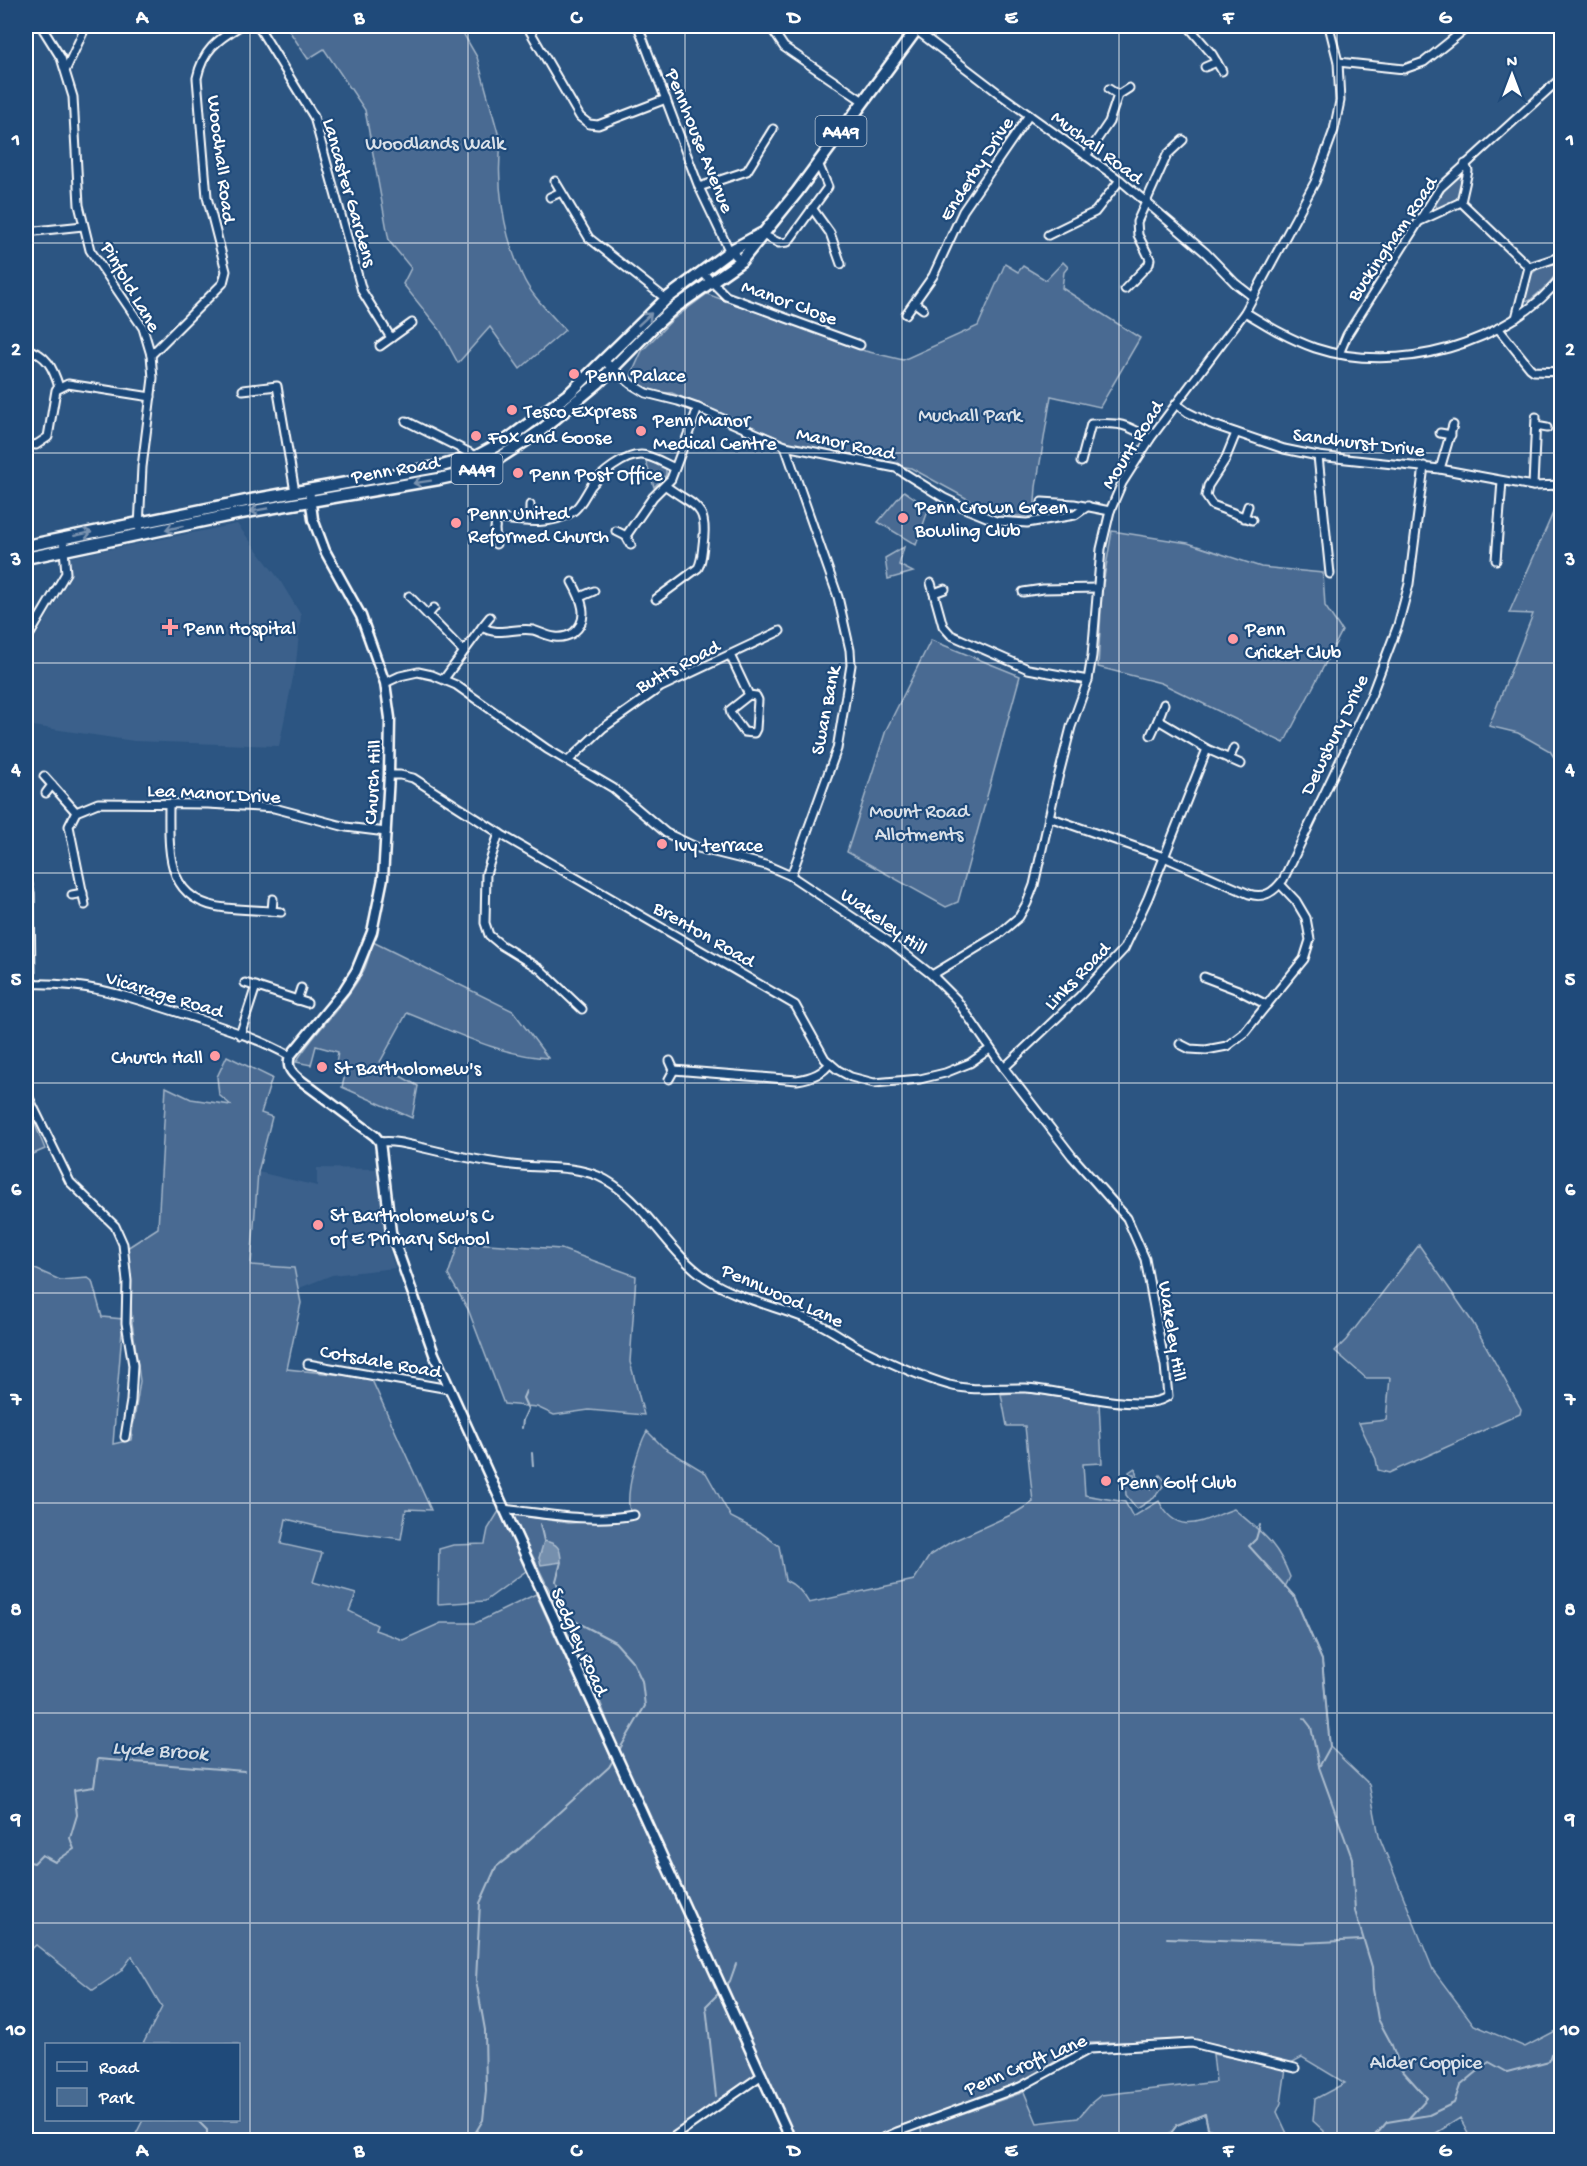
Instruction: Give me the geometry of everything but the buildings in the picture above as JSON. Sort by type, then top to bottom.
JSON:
[{"type":"highway","name":"Penn Road","points":[[26,546],[295,492],[310,495],[439,479],[478,468],[502,457],[577,402],[674,308],[741,261],[818,163],[917,28]]},
{"type":"highway","name":"Penn Road","points":[[26,558],[141,535],[477,456],[507,440],[570,393],[666,299],[730,251],[761,234]]},
{"type":"street","name":"Pinfold Lane","points":[[41,26],[66,69],[73,97],[79,205],[90,250],[143,328],[151,356],[153,378],[142,467],[139,523],[141,535]]},
{"type":"street","points":[[66,69],[86,26]]},
{"type":"street","name":"Woodhall Road","points":[[151,356],[223,282],[226,272],[207,197],[197,78],[200,65],[218,39],[240,26]]},
{"type":"street","name":"Lancaster Gardens","points":[[258,26],[314,117],[362,291],[391,338]]},
{"type":"street","points":[[527,26],[580,117],[589,124],[598,124],[666,99]]},
{"type":"street","name":"Pennhouse Avenue","points":[[638,26],[699,187],[730,251],[741,261]]},
{"type":"street","points":[[771,26],[784,47],[863,101]]},
{"type":"street","points":[[1188,26],[1222,71]]},
{"type":"street","name":"Mount Road","points":[[932,975],[998,935],[1019,916],[1028,903],[1071,727],[1088,680],[1101,549],[1110,511],[1122,483],[1150,439],[1245,312],[1315,182],[1329,147],[1340,101],[1338,62],[1329,26]]},
{"type":"street","points":[[1338,62],[1404,69],[1424,62],[1469,26]]},
{"type":"street","name":"Muchall Road","points":[[917,28],[1029,115],[1120,180],[1206,253],[1235,283],[1253,297]]},
{"type":"street","points":[[1205,67],[1217,62]]},
{"type":"street","name":"Buckingham Road","points":[[1339,354],[1347,335],[1440,188],[1562,76]]},
{"type":"street","points":[[1086,156],[1109,122],[1118,95],[1129,88]]},
{"type":"street","points":[[1109,89],[1118,95]]},
{"type":"street","name":"Enderby Drive","points":[[906,314],[933,276],[963,211],[1029,115]]},
{"type":"street","points":[[699,187],[747,171],[773,129]]},
{"type":"street","points":[[1125,289],[1149,264],[1150,259],[1138,235],[1137,222],[1167,155],[1183,140]]},
{"type":"street","points":[[761,234],[779,243],[788,242],[828,186],[818,163]]},
{"type":"street","points":[[1461,202],[1468,171],[1465,164]]},
{"type":"street","points":[[1048,235],[1095,212],[1120,180]]},
{"type":"street","points":[[555,182],[585,234],[594,244],[666,299]]},
{"type":"street","points":[[550,196],[561,192]]},
{"type":"street","points":[[1420,221],[1461,202]]},
{"type":"street","points":[[1461,202],[1529,267]]},
{"type":"street","points":[[812,208],[830,233],[841,264]]},
{"type":"street","points":[[26,232],[83,226]]},
{"type":"street","points":[[1529,267],[1562,256]]},
{"type":"street","points":[[1516,318],[1529,267]]},
{"type":"street","name":"Manor Close","points":[[702,272],[726,296],[860,345]]},
{"type":"street","points":[[1245,312],[1286,336],[1339,354],[1364,357],[1425,354],[1461,344],[1516,318],[1531,309],[1562,276]]},
{"type":"street","points":[[915,303],[923,309]]},
{"type":"street","points":[[380,346],[412,323]]},
{"type":"street","points":[[1498,328],[1530,369],[1562,372]]},
{"type":"street","points":[[26,349],[46,359],[59,387]]},
{"type":"street","name":"Manor Road","points":[[603,360],[631,384],[646,393],[698,408],[785,446],[896,468],[950,501],[996,520],[1026,523],[1075,515],[1088,507]]},
{"type":"street","points":[[26,444],[36,445],[48,437],[56,390],[59,387],[68,384],[151,397]]},
{"type":"street","points":[[243,390],[277,386],[295,492]]},
{"type":"street","name":"Sandhurst Drive","points":[[1176,404],[1198,418],[1284,449],[1318,456],[1440,469],[1453,425]]},
{"type":"street","points":[[626,536],[653,497],[666,486],[698,408]]},
{"type":"street","points":[[1533,486],[1536,417]]},
{"type":"street","points":[[406,421],[477,456]]},
{"type":"street","points":[[1081,462],[1091,424],[1108,423],[1130,426],[1150,439]]},
{"type":"street","points":[[1536,426],[1547,428]]},
{"type":"street","points":[[1236,433],[1225,460],[1208,486],[1206,496],[1212,505],[1248,519],[1248,506]]},
{"type":"street","name":"Sandhurst Drive","points":[[1440,433],[1451,435]]},
{"type":"street","name":"Swan Bank","points":[[785,446],[838,597],[850,650],[851,665],[837,749],[790,876]]},
{"type":"street","points":[[496,544],[496,521],[500,519],[538,522],[571,513],[579,507],[599,477],[615,465],[640,454],[675,468]]},
{"type":"street","points":[[1318,456],[1330,574]]},
{"type":"street","name":"Dewsbury Drive","points":[[1280,884],[1371,696],[1398,625],[1409,584],[1424,466]]},
{"type":"street","points":[[1440,469],[1456,470],[1533,486],[1562,485]]},
{"type":"street","points":[[1496,560],[1502,481]]},
{"type":"street","points":[[656,599],[698,568],[705,530],[703,516],[698,508],[666,486]]},
{"type":"street","name":"Church Hill","points":[[290,1061],[344,990],[364,952],[379,907],[389,775],[390,718],[385,682],[361,616],[324,551],[313,519],[310,495]]},
{"type":"street","points":[[1042,502],[1110,511]]},
{"type":"street","points":[[1061,517],[1062,503]]},
{"type":"street","points":[[530,505],[530,521]]},
{"type":"street","points":[[616,531],[626,536],[631,545]]},
{"type":"street","points":[[26,640],[66,573],[63,538]]},
{"type":"street","points":[[482,627],[491,632],[533,630],[556,638],[568,636],[582,622],[583,608],[572,582]]},
{"type":"street","points":[[931,583],[943,626],[951,635],[1028,669],[1088,680]]},
{"type":"street","points":[[1023,592],[1043,589],[1098,588]]},
{"type":"street","points":[[934,594],[945,590]]},
{"type":"street","points":[[580,597],[594,591]]},
{"type":"street","points":[[409,596],[462,651]]},
{"type":"street","points":[[428,615],[434,608]]},
{"type":"street","points":[[444,679],[462,651],[490,617]]},
{"type":"street","name":"Butts Road","points":[[568,760],[603,728],[661,687],[780,631]]},
{"type":"street","points":[[730,655],[749,694],[756,696],[759,705],[756,729],[750,734],[744,732],[730,710],[749,694]]},
{"type":"street","name":"Wakeley Hill","points":[[385,682],[418,672],[456,685],[547,748],[613,788],[654,824],[679,840],[698,848],[766,865],[790,876],[897,947],[932,975],[956,999],[1004,1068],[1072,1156],[1127,1218],[1145,1259],[1157,1318],[1168,1396]]},
{"type":"street","points":[[1151,735],[1164,704]]},
{"type":"street","points":[[1158,720],[1207,749],[1241,764]]},
{"type":"street","points":[[1229,759],[1234,748]]},
{"type":"street","name":"Links Road","points":[[1004,1068],[1072,1004],[1124,949],[1207,749]]},
{"type":"street","name":"Brenton Road","points":[[389,775],[413,778],[499,833],[795,1005],[823,1055],[830,1063],[838,1070],[863,1082],[893,1082],[945,1073],[970,1063],[990,1049]]},
{"type":"street","points":[[44,776],[76,812],[69,826],[86,905]]},
{"type":"street","points":[[46,793],[52,785]]},
{"type":"street","name":"Lea Manor Drive","points":[[76,812],[98,803],[208,804],[274,808],[346,827],[386,832]]},
{"type":"street","points":[[169,804],[169,859],[179,884],[205,904],[223,908],[281,912]]},
{"type":"street","points":[[1049,817],[1164,857],[1256,896],[1268,894],[1280,884],[1302,910],[1306,918],[1310,940],[1304,959],[1244,1034],[1227,1046],[1206,1050],[1190,1049],[1180,1044]]},
{"type":"street","points":[[499,833],[486,874],[485,923],[489,935],[540,969],[582,1009]]},
{"type":"street","points":[[26,876],[30,893],[28,984]]},
{"type":"street","points":[[72,895],[83,893]]},
{"type":"street","points":[[272,911],[273,899]]},
{"type":"street","points":[[1204,977],[1238,990],[1267,1005]]},
{"type":"street","points":[[246,983],[307,1003]]},
{"type":"street","name":"Vicarage Road","points":[[28,984],[63,984],[108,990],[240,1035],[290,1061]]},
{"type":"street","points":[[240,1035],[256,986]]},
{"type":"street","points":[[297,1000],[301,988]]},
{"type":"street","points":[[290,1061],[293,1073],[299,1079],[375,1136],[380,1143]]},
{"type":"street","points":[[670,1061],[674,1070]]},
{"type":"street","points":[[674,1070],[797,1080],[810,1077],[826,1069],[830,1063]]},
{"type":"street","points":[[669,1079],[674,1070]]},
{"type":"street","points":[[26,1092],[70,1182],[115,1226],[123,1244],[127,1281],[126,1323],[133,1365],[131,1401],[125,1437]]},
{"type":"street","name":"Pennwood Lane","points":[[380,1143],[394,1142],[464,1158],[520,1166],[576,1170],[596,1175],[621,1191],[684,1259],[720,1287],[819,1324],[880,1358],[951,1386],[977,1390],[1027,1388],[1118,1402],[1158,1401],[1168,1396]]},
{"type":"street","name":"Sedgley Road","points":[[380,1143],[391,1232],[424,1330],[503,1509],[791,2140]]},
{"type":"street","name":"Cotsdale Road","points":[[308,1364],[449,1389]]},
{"type":"street","points":[[503,1509],[580,1518],[610,1519],[633,1515]]},
{"type":"street","name":"Penn Croft Lane","points":[[879,2140],[1020,2087],[1090,2049],[1192,2043],[1295,2068]]},
{"type":"street","points":[[669,2140],[762,2075]]},
{"type":"shaded area","name":"Penn Hospital","points":[[237,524],[279,579],[301,615],[296,663],[279,746],[134,741],[26,725],[26,654],[71,577],[71,557]]},
{"type":"shaded area","name":"St Bartholomew's C of E Primary School","points":[[317,1168],[377,1169],[385,1238],[395,1268],[332,1275],[297,1289],[294,1268],[251,1265],[258,1172],[317,1186]]},
{"type":"shaded area","points":[[544,1541],[558,1547],[561,1562],[541,1565],[539,1558]]},
{"type":"green space","name":"Woodlands Walk","points":[[286,26],[459,26],[477,57],[498,133],[502,136],[500,189],[505,225],[515,259],[530,290],[565,330],[520,369],[490,327],[458,363],[440,330],[403,284],[411,268],[389,241],[365,110],[324,49],[308,59]]},
{"type":"green space","points":[[1460,174],[1464,179],[1459,197],[1443,208],[1437,208],[1435,203],[1446,187]]},
{"type":"green space","points":[[1561,259],[1558,271],[1550,282],[1529,301],[1525,300],[1530,276],[1539,268]]},
{"type":"green space","name":"Muchall Park","points":[[1063,262],[1068,267],[1064,272],[1062,288],[1140,338],[1100,407],[1051,396],[1036,487],[1034,516],[1001,514],[975,503],[911,468],[861,459],[861,456],[802,448],[672,393],[653,392],[630,378],[642,351],[672,320],[707,294],[865,351],[903,360],[978,326],[1005,264],[1018,272],[1023,266],[1046,280]]},
{"type":"green space","points":[[645,459],[666,469],[666,475],[654,487]]},
{"type":"green space","name":"Penn Crown Green Bowling Club","points":[[904,491],[929,508],[916,545],[878,522]]},
{"type":"green space","points":[[1560,497],[1561,768],[1550,751],[1518,733],[1489,726],[1533,614],[1509,613]]},
{"type":"green space","points":[[1112,531],[1188,543],[1261,567],[1323,573],[1325,606],[1342,631],[1284,743],[1161,683],[1098,667],[1102,590]]},
{"type":"green space","points":[[904,547],[899,565],[913,572],[888,579],[885,558]]},
{"type":"green space","name":"Mount Road Allotments","points":[[931,640],[1020,676],[958,902],[946,907],[847,852],[886,730]]},
{"type":"green space","points":[[373,942],[513,1011],[548,1058],[529,1056],[494,1047],[407,1013],[379,1064],[418,1086],[412,1118],[342,1087],[346,1071],[341,1069],[342,1064],[336,1063],[338,1052],[316,1046],[311,1065],[296,1062],[357,982],[365,967]]},
{"type":"green space","points":[[227,1056],[272,1078],[261,1113],[272,1117],[258,1172],[251,1265],[294,1268],[301,1303],[287,1369],[371,1378],[431,1510],[406,1509],[401,1539],[328,1529],[286,1519],[281,1544],[322,1553],[313,1582],[356,1594],[349,1611],[377,1625],[375,1630],[403,1640],[441,1623],[476,1623],[536,1594],[756,2074],[663,2140],[133,2140],[142,2121],[240,2121],[240,2043],[144,2043],[162,2007],[132,1956],[121,1971],[93,1990],[36,1945],[26,1954],[26,1265],[60,1280],[88,1278],[92,1281],[102,1317],[123,1319],[113,1444],[131,1440],[140,1381],[132,1322],[127,1248],[158,1228],[166,1087],[191,1099],[231,1105],[219,1095],[217,1077]]},
{"type":"green space","points":[[26,1102],[45,1149],[26,1157]]},
{"type":"green space","points":[[459,1242],[561,1249],[636,1276],[630,1362],[644,1415],[589,1410],[554,1415],[537,1407],[504,1404],[468,1309],[448,1275]]},
{"type":"green space","points":[[1419,1245],[1473,1323],[1521,1409],[1520,1414],[1389,1473],[1378,1470],[1376,1459],[1359,1423],[1386,1420],[1390,1378],[1366,1378],[1335,1351]]},
{"type":"green space","name":"Alder Coppice","points":[[1024,1392],[1099,1403],[1102,1463],[1083,1464],[1085,1495],[1125,1502],[1133,1517],[1159,1501],[1166,1513],[1174,1520],[1183,1523],[1202,1521],[1234,1509],[1274,1546],[1290,1577],[1285,1587],[1294,1596],[1322,1660],[1330,1747],[1369,1784],[1379,1836],[1433,1970],[1474,2025],[1525,2047],[1561,2028],[1561,2140],[1472,2140],[1460,2118],[1425,2140],[1323,2140],[1324,2131],[1313,2121],[1315,2099],[1345,2083],[1302,2057],[1291,2063],[1196,2040],[1087,2043],[1020,2082],[868,2140],[794,2140],[617,1747],[601,1704],[560,1617],[559,1610],[512,1514],[569,1523],[634,1519],[629,1508],[631,1478],[647,1431],[663,1447],[706,1473],[731,1517],[760,1532],[779,1546],[785,1580],[799,1589],[809,1603],[914,1580],[930,1555],[951,1542],[1015,1513],[1033,1502],[1025,1426],[1007,1426],[1001,1394]]},
{"type":"green space","points":[[1135,1468],[1139,1484],[1151,1489],[1160,1475],[1166,1482],[1154,1498],[1137,1509],[1126,1495],[1125,1482],[1135,1480],[1134,1474],[1129,1472]]},
{"type":"green space","points":[[499,1511],[526,1571],[485,1601],[438,1604],[439,1549],[453,1545],[485,1544],[488,1529]]},
{"type":"green space","points":[[1213,2054],[1286,2068],[1281,2103],[1277,2112],[1290,2140],[1229,2140],[1208,2128],[1205,2114],[1177,2125],[1168,2137],[1150,2140],[922,2140],[921,2128],[1024,2092],[1037,2123],[1078,2118],[1101,2095],[1216,2082]]},
{"type":"waterway","points":[[522,1428],[528,1409],[523,1398],[526,1391]]},
{"type":"waterway","points":[[532,1453],[533,1466]]},
{"type":"waterway","points":[[540,1524],[544,1541]]},
{"type":"waterway","points":[[1260,1525],[1256,1539],[1249,1546],[1294,1596],[1322,1660],[1330,1747],[1319,1767],[1352,1858],[1355,1911],[1372,1967],[1378,2019],[1401,2069],[1427,2098],[1408,2119]]},
{"type":"waterway","points":[[561,1562],[556,1581],[569,1618],[615,1642],[633,1662],[642,1681],[645,1706],[618,1752]]},
{"type":"waterway","points":[[1304,1718],[1311,1727],[1319,1766]]},
{"type":"waterway","points":[[471,2140],[483,2120],[486,2091],[485,2030],[476,1980],[480,1903],[496,1867],[609,1767],[615,1757]]},
{"type":"waterway","name":"Lyde Brook","points":[[26,1861],[34,1863],[42,1855],[55,1862],[74,1849],[70,1838],[77,1815],[74,1790],[94,1787],[98,1759],[244,1771]]},
{"type":"waterway","points":[[1167,1938],[1301,1943],[1362,1940]]},
{"type":"waterway","points":[[724,1988],[730,1981],[736,1964]]},
{"type":"waterway","points":[[716,2096],[706,2006],[720,1992]]},
{"type":"waterway","points":[[1375,2140],[1376,2135],[1387,2122],[1429,2115],[1454,2103],[1460,2086],[1489,2062],[1507,2072],[1549,2061],[1551,2054],[1555,2052],[1562,2060]]},
{"type":"waterway","points":[[1150,2140],[1168,2137],[1177,2125],[1205,2114],[1208,2128],[1229,2140]]},
{"type":"waterway","points":[[198,2121],[207,2130],[207,2140]]},
{"type":"place","name":"Penn Palace","points":[[574,374]]},
{"type":"place","name":"Tesco Express","points":[[512,410]]},
{"type":"place","name":"Penn Manor Medical Centre","points":[[641,431]]},
{"type":"place","name":"Fox and Goose","points":[[476,436]]},
{"type":"place","name":"Penn Post Office","points":[[518,473]]},
{"type":"place","name":"Penn Crown Green Bowling Club","points":[[903,518]]},
{"type":"place","name":"Penn United Reformed Church","points":[[456,523]]},
{"type":"place","name":"Penn Hospital","points":[[170,627]]},
{"type":"place","name":"Penn Cricket Club","points":[[1233,639]]},
{"type":"place","name":"Ivy terrace","points":[[662,844]]},
{"type":"place","name":"Church Hall","points":[[215,1056]]},
{"type":"place","name":"St Bartholomew's","points":[[322,1067]]},
{"type":"place","name":"St Bartholomew's C of E Primary School","points":[[318,1225]]},
{"type":"place","name":"Penn Golf Club","points":[[1106,1481]]}]
